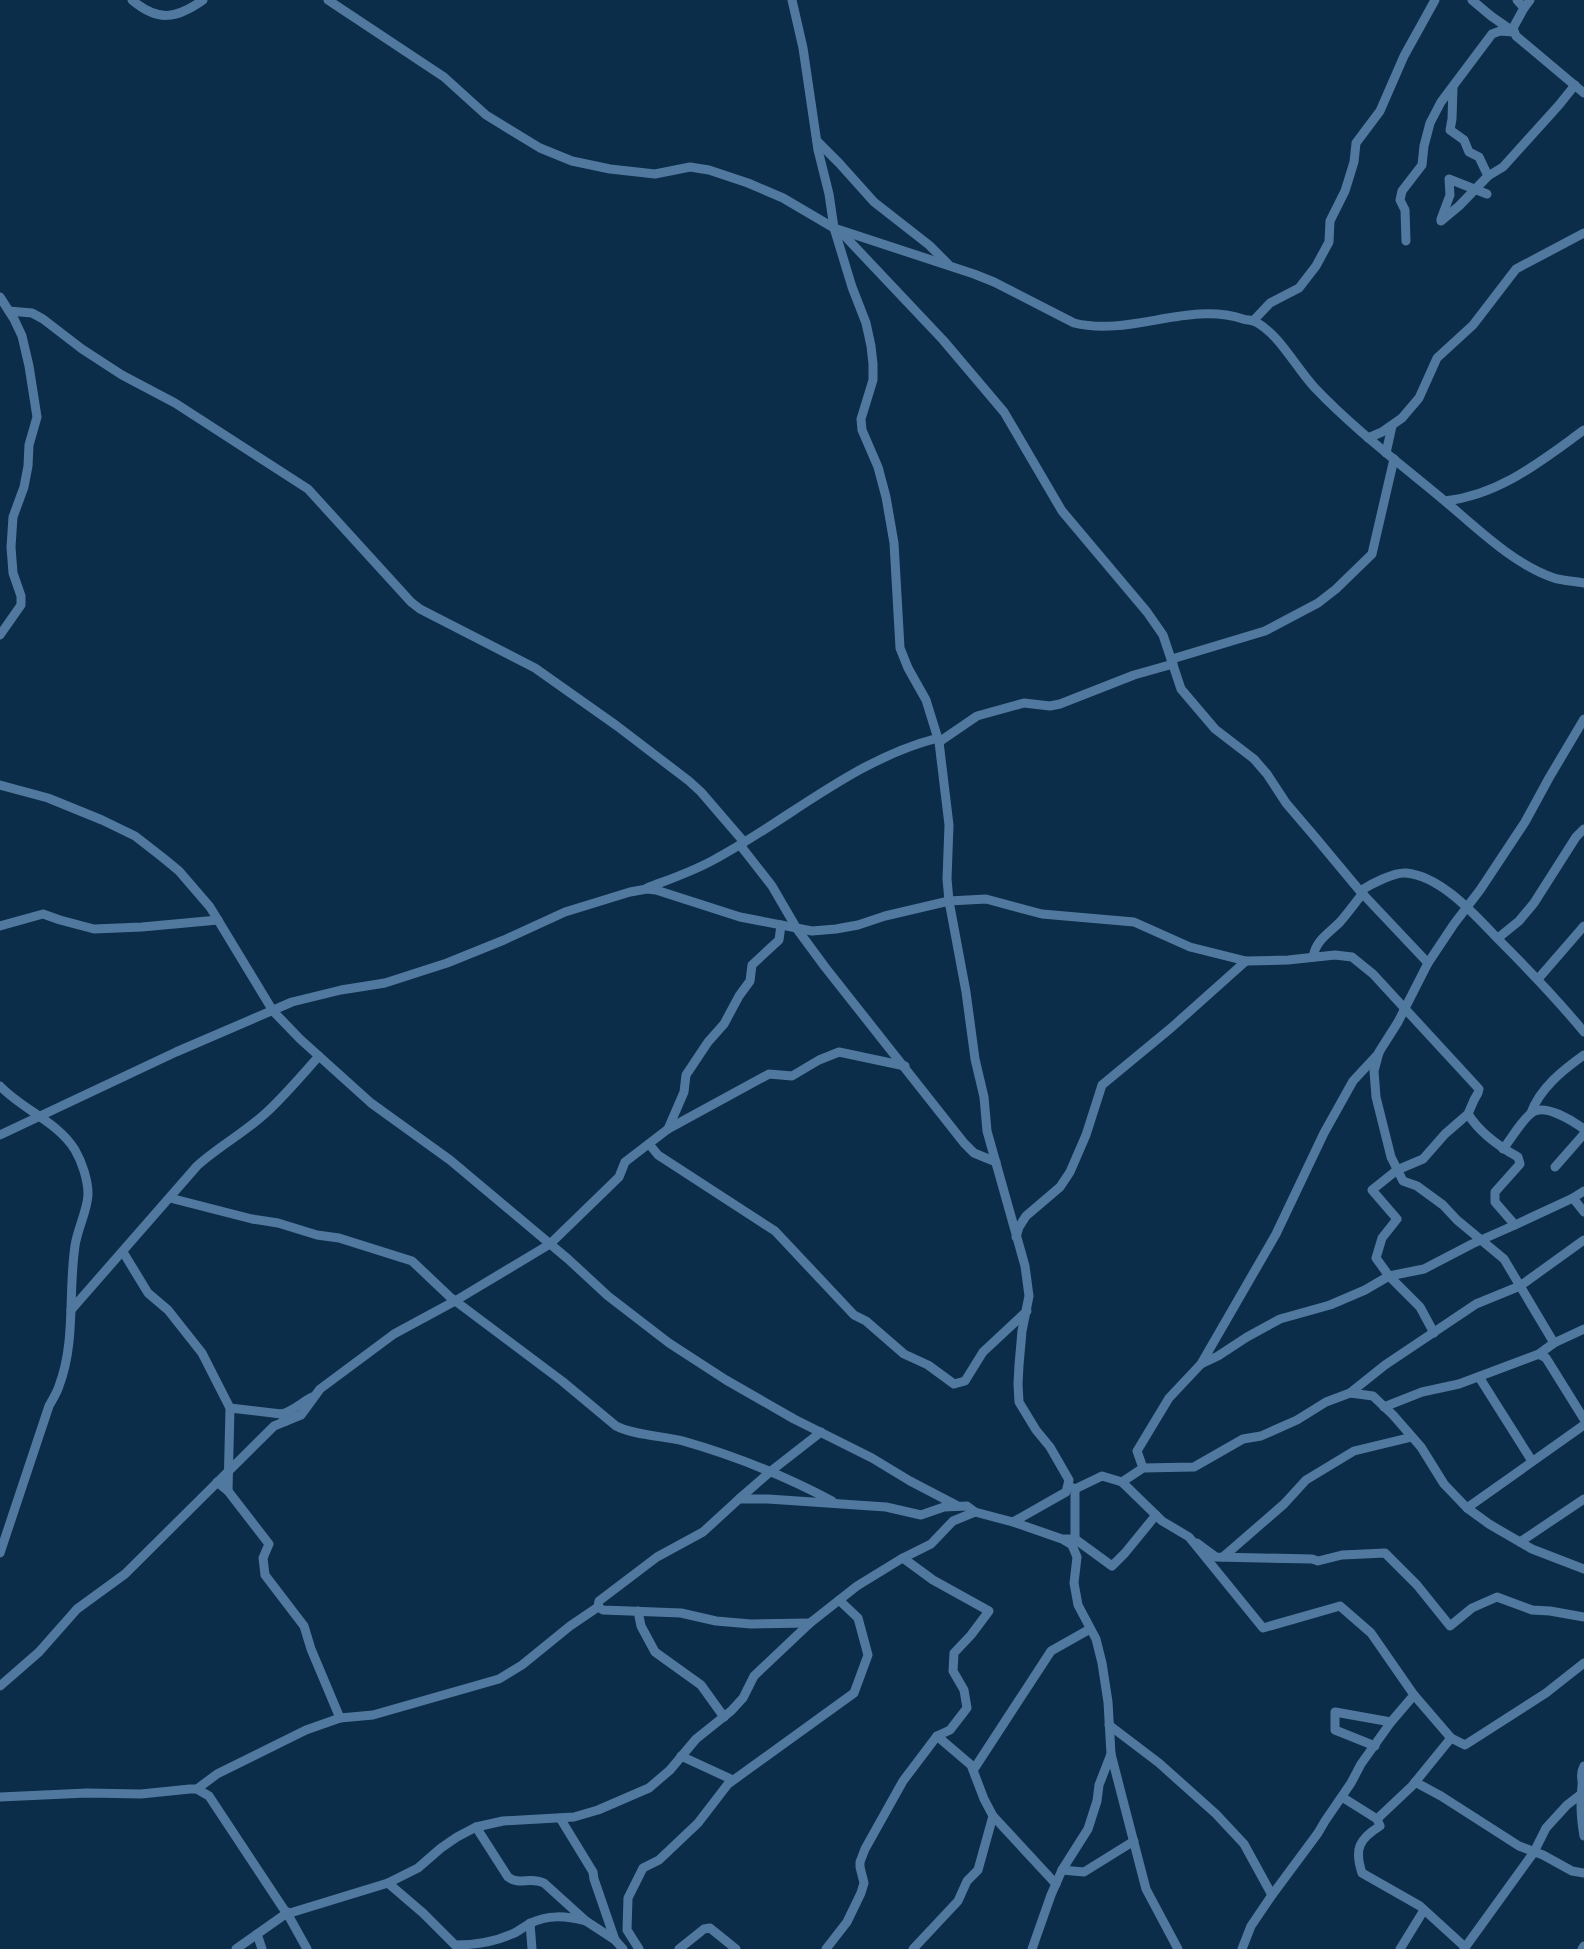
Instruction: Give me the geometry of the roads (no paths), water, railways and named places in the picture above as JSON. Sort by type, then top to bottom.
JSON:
[{"type":"street","points":[[132,0],[152,14],[163,16],[176,15],[203,0]]},
{"type":"street","points":[[328,0],[444,77],[486,115],[540,148],[572,161],[610,169],[655,174],[690,167],[709,170],[748,183],[783,198],[836,229],[994,282],[1083,326],[1121,325],[1166,320],[1201,312],[1253,321],[1274,337],[1313,386],[1368,438],[1514,558],[1555,579],[1584,583]]},
{"type":"street","points":[[792,0],[803,48],[817,141],[836,229],[852,287],[866,323],[871,346],[874,364],[873,380],[861,424],[865,439],[878,467],[886,497],[894,543],[900,648],[926,700],[938,740],[948,825],[947,880],[949,901],[966,992],[975,1059],[984,1097],[987,1131],[1025,1266],[1029,1296],[1022,1330],[1018,1384],[1019,1402],[1036,1430],[1055,1455],[1069,1480],[1072,1488],[1075,1540]]},
{"type":"street","points":[[1253,321],[1270,303],[1299,288],[1316,266],[1329,242],[1330,221],[1346,191],[1354,162],[1356,143],[1380,111],[1404,56],[1435,0]]},
{"type":"street","points":[[1472,0],[1514,32],[1516,36],[1584,93]]},
{"type":"street","points":[[1517,0],[1524,8]]},
{"type":"street","points":[[1514,32],[1513,28],[1530,0]]},
{"type":"street","points":[[1406,241],[1404,210],[1400,200],[1402,191],[1422,166],[1424,146],[1430,123],[1441,102],[1492,34],[1500,30],[1514,32]]},
{"type":"street","points":[[1488,194],[1475,190],[1449,179],[1450,195],[1441,221],[1475,190],[1488,176],[1503,167],[1575,85]]},
{"type":"street","points":[[1453,87],[1450,130],[1464,140],[1469,152],[1479,157],[1488,176]]},
{"type":"street","points":[[817,141],[874,202],[929,245],[950,266]]},
{"type":"street","points":[[836,229],[870,261],[994,398],[1013,425],[1058,504],[1148,612],[1163,634],[1178,684],[1185,695],[1215,729],[1254,759],[1267,774],[1286,803],[1361,892],[1428,963]]},
{"type":"street","points":[[1368,438],[1392,426],[1402,418],[1419,398],[1437,358],[1473,325],[1516,269],[1584,233]]},
{"type":"street","points":[[0,297],[22,336],[37,417],[29,445],[24,487],[13,517],[12,573],[21,596],[21,605],[0,635]]},
{"type":"street","points":[[9,311],[32,313],[43,319],[82,349],[122,375],[174,403],[308,489],[411,602],[435,618],[535,668],[578,697],[701,792],[772,886],[797,929],[825,967],[974,1153],[996,1162]]},
{"type":"street","points":[[1386,453],[1392,426]]},
{"type":"street","points":[[1445,501],[1471,497],[1506,483],[1584,430]]},
{"type":"street","points":[[0,1135],[176,1052],[292,1002],[324,994],[385,984],[496,944],[565,912],[647,888],[716,859],[837,783],[891,753],[938,740],[977,716],[1024,704],[1050,706],[1060,704],[1172,661],[1265,631],[1318,603],[1336,589],[1372,554],[1394,459]]},
{"type":"street","points":[[1143,1468],[1137,1451],[1169,1398],[1201,1364],[1276,1234],[1324,1133],[1353,1081],[1379,1052],[1405,1008],[1428,963],[1525,822],[1584,719]]},
{"type":"street","points":[[0,785],[48,798],[102,820],[135,836],[179,871],[197,890],[218,920],[273,1011],[319,1056],[371,1103],[450,1160],[550,1244],[608,1296],[690,1358],[794,1419],[956,1505]]},
{"type":"street","points":[[1498,938],[1519,921],[1534,903],[1576,837],[1584,829]]},
{"type":"street","points":[[1576,837],[1584,844]]},
{"type":"street","points":[[1313,957],[1314,950],[1320,940],[1338,924],[1361,892],[1372,883],[1404,873],[1420,876],[1434,883],[1467,907],[1538,979],[1584,1032]]},
{"type":"street","points":[[647,888],[740,917],[812,931],[836,929],[949,901],[986,899],[1042,914],[1134,922],[1190,947],[1246,961],[1335,956],[1352,957],[1373,974],[1479,1089],[1468,1114],[1445,1134],[1423,1159],[1397,1170],[1372,1190],[1397,1219],[1382,1238],[1376,1258],[1389,1276],[1420,1307],[1434,1333]]},
{"type":"street","points":[[0,926],[43,914],[94,928],[142,927],[218,920]]},
{"type":"street","points":[[668,1129],[684,1092],[686,1075],[708,1042],[724,1024],[739,996],[750,981],[752,965],[779,940],[781,925]]},
{"type":"street","points":[[1538,979],[1584,926]]},
{"type":"street","points":[[1016,1237],[1019,1227],[1026,1216],[1060,1186],[1070,1172],[1086,1135],[1102,1086],[1246,961]]},
{"type":"street","points":[[230,1408],[283,1418],[300,1415],[320,1389],[394,1334],[455,1301],[550,1244],[619,1177],[625,1162],[668,1129],[769,1074],[792,1076],[819,1060],[840,1052],[905,1066]]},
{"type":"street","points":[[1379,1052],[1374,1071],[1376,1097],[1391,1157],[1397,1170],[1404,1181],[1417,1186],[1443,1205],[1504,1259],[1554,1343]]},
{"type":"street","points":[[1503,1149],[1531,1113],[1534,1104],[1558,1075],[1584,1055]]},
{"type":"street","points":[[71,1310],[207,1158],[268,1111],[319,1056]]},
{"type":"street","points":[[0,1086],[13,1098],[41,1117],[67,1141],[75,1151],[86,1182],[88,1195],[77,1233],[73,1257],[71,1310],[65,1366],[59,1387],[49,1406],[0,1552]]},
{"type":"street","points":[[1531,1113],[1539,1109],[1555,1113],[1572,1120],[1584,1129]]},
{"type":"street","points":[[1468,1114],[1476,1126],[1503,1149],[1518,1157],[1520,1164],[1495,1192],[1495,1202],[1515,1225]]},
{"type":"street","points":[[1556,1167],[1584,1134]]},
{"type":"street","points":[[649,1144],[658,1155],[775,1231],[854,1315],[866,1321],[904,1354],[928,1365],[954,1384],[965,1381],[983,1352],[1027,1310]]},
{"type":"street","points":[[1201,1364],[1280,1319],[1330,1304],[1364,1290],[1389,1276],[1424,1269],[1584,1191]]},
{"type":"street","points":[[170,1198],[252,1219],[278,1223],[317,1235],[339,1238],[404,1258],[417,1266],[455,1301],[562,1381],[616,1426],[624,1430],[683,1441],[743,1459],[792,1480],[834,1503]]},
{"type":"street","points":[[1573,1198],[1584,1212]]},
{"type":"street","points":[[1122,1482],[1143,1468],[1194,1467],[1243,1439],[1261,1436],[1297,1420],[1326,1402],[1350,1393],[1385,1365],[1476,1304],[1520,1286],[1584,1240]]},
{"type":"street","points":[[123,1252],[148,1293],[168,1310],[202,1353],[230,1408],[228,1491]]},
{"type":"street","points":[[1384,1406],[1422,1392],[1459,1384],[1540,1354],[1554,1343],[1584,1329]]},
{"type":"street","points":[[1540,1354],[1546,1358],[1584,1419]]},
{"type":"street","points":[[1479,1377],[1532,1461]]},
{"type":"street","points":[[1350,1393],[1373,1396],[1384,1406],[1421,1447],[1444,1484],[1467,1508],[1489,1524],[1532,1549],[1584,1569]]},
{"type":"street","points":[[0,1686],[39,1652],[77,1610],[125,1574],[283,1418]]},
{"type":"street","points":[[1467,1508],[1584,1425]]},
{"type":"street","points":[[0,1797],[87,1793],[141,1794],[197,1789],[217,1774],[306,1730],[340,1718],[373,1715],[499,1678],[522,1665],[570,1626],[598,1607],[599,1601],[657,1557],[703,1532],[771,1471],[821,1432]]},
{"type":"street","points":[[1223,1557],[1284,1504],[1306,1480],[1354,1452],[1412,1437]]},
{"type":"street","points":[[1013,1522],[1072,1488],[1102,1476],[1122,1482],[1162,1521],[1189,1537],[1216,1557],[1312,1559],[1318,1561],[1342,1555],[1385,1553],[1417,1585],[1450,1626],[1472,1608],[1497,1597],[1532,1610],[1584,1617]]},
{"type":"street","points":[[217,1482],[228,1491],[269,1544],[263,1558],[265,1575],[304,1626],[311,1649],[340,1718]]},
{"type":"street","points":[[739,1499],[886,1507],[921,1515],[956,1505],[967,1506],[975,1512],[1013,1522],[1062,1539],[1072,1545],[1077,1557],[1074,1583],[1078,1605],[1096,1639],[1102,1663],[1111,1754],[1146,1889],[1178,1949]]},
{"type":"street","points":[[1520,1542],[1584,1499]]},
{"type":"street","points":[[236,1949],[287,1913],[388,1883],[418,1868],[449,1842],[476,1827],[503,1821],[574,1817],[598,1810],[649,1788],[670,1770],[696,1739],[724,1717],[742,1698],[754,1676],[810,1623],[857,1586],[931,1544],[953,1521],[975,1512]]},
{"type":"street","points":[[1062,1539],[1075,1540],[1112,1566],[1156,1515]]},
{"type":"street","points":[[1189,1537],[1262,1628],[1340,1606],[1371,1633],[1414,1695],[1452,1738],[1465,1745],[1546,1693],[1584,1663]]},
{"type":"street","points":[[826,1949],[847,1922],[861,1894],[864,1883],[860,1868],[865,1849],[903,1781],[937,1736],[950,1730],[967,1708],[964,1690],[953,1671],[954,1653],[972,1635],[989,1611],[933,1580],[904,1558]]},
{"type":"street","points":[[639,1949],[627,1930],[628,1898],[643,1868],[659,1860],[691,1829],[733,1780],[854,1693],[868,1655],[858,1618],[839,1600]]},
{"type":"street","points":[[598,1607],[603,1610],[681,1613],[716,1621],[751,1624],[810,1623]]},
{"type":"street","points":[[638,1611],[641,1626],[655,1652],[701,1685],[724,1717]]},
{"type":"street","points":[[974,1769],[1051,1651],[1090,1629]]},
{"type":"street","points":[[1242,1949],[1251,1926],[1272,1894],[1318,1833],[1351,1783],[1361,1764],[1391,1722],[1414,1695]]},
{"type":"street","points":[[1375,1746],[1335,1730],[1335,1712],[1391,1722]]},
{"type":"street","points":[[1109,1725],[1159,1764],[1216,1814],[1244,1844],[1272,1894]]},
{"type":"street","points":[[937,1736],[972,1765],[984,1799],[993,1816],[1056,1884]]},
{"type":"street","points":[[1377,1819],[1396,1803],[1452,1738]]},
{"type":"street","points":[[1032,1949],[1062,1870],[1088,1829],[1099,1785],[1111,1754]]},
{"type":"street","points":[[681,1756],[733,1780]]},
{"type":"street","points":[[1584,1766],[1580,1775],[1584,1836]]},
{"type":"street","points":[[1415,1782],[1441,1796],[1519,1846],[1572,1870],[1584,1873]]},
{"type":"street","points":[[1342,1797],[1377,1819],[1380,1826],[1368,1834],[1359,1847],[1358,1861],[1362,1873],[1424,1910],[1464,1948],[1534,1852],[1550,1823],[1582,1788]]},
{"type":"street","points":[[197,1789],[208,1796],[287,1913],[307,1949]]},
{"type":"street","points":[[913,1949],[958,1901],[967,1880],[978,1870],[993,1816]]},
{"type":"street","points":[[560,1818],[593,1872],[615,1940]]},
{"type":"street","points":[[476,1827],[508,1877],[516,1882],[536,1879],[544,1883],[586,1921],[615,1940],[623,1949]]},
{"type":"street","points":[[1062,1870],[1084,1872],[1134,1841]]},
{"type":"street","points":[[388,1883],[423,1913],[455,1945],[473,1945],[496,1940],[514,1934],[530,1923],[560,1916],[586,1921]]},
{"type":"street","points":[[1400,1949],[1424,1910]]},
{"type":"street","points":[[530,1923],[532,1949]]},
{"type":"street","points":[[679,1949],[704,1929],[710,1928],[736,1949]]},
{"type":"street","points":[[257,1934],[262,1949]]}]
